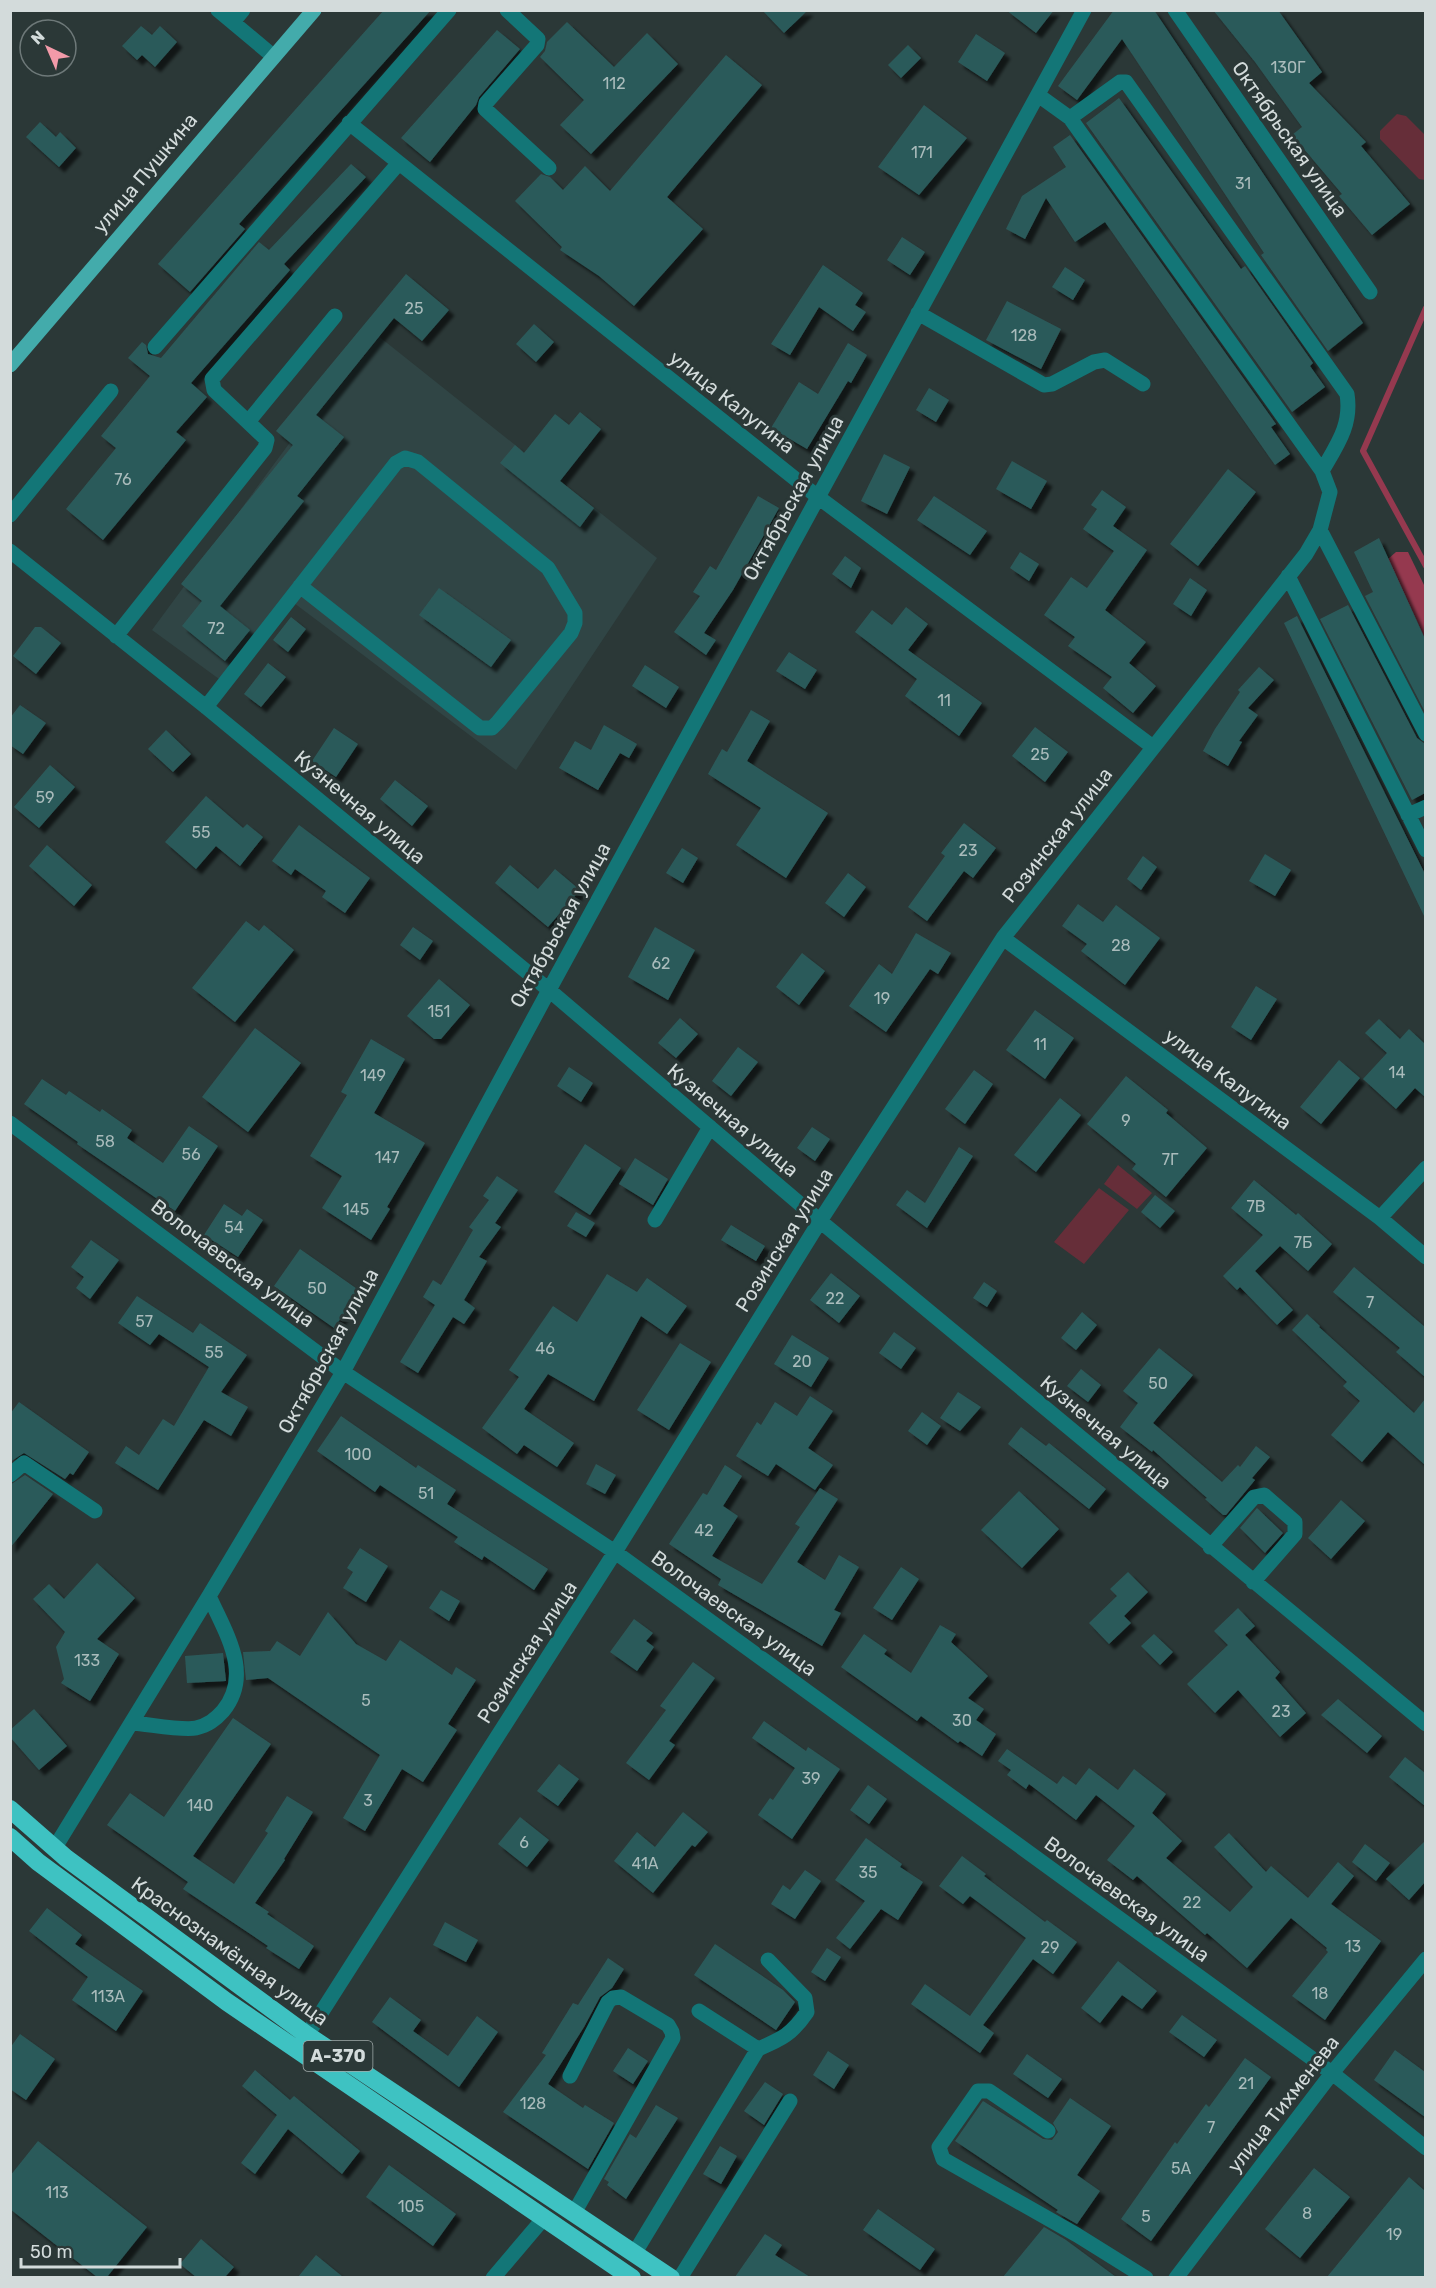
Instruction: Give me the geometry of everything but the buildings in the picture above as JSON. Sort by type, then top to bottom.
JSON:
[{"type":"highway","name":"Краснознамённая улица","points":[[10,1809],[54,1849],[307,2035],[671,2277]]},
{"type":"highway","name":"Краснознамённая улица","points":[[10,1837],[38,1862],[227,2002],[632,2277]]},
{"type":"main road","name":"улица Пушкина","points":[[10,365],[314,10]]},
{"type":"street","points":[[218,10],[238,16],[273,56]]},
{"type":"street","points":[[155,347],[449,10]]},
{"type":"street","points":[[507,10],[533,32],[538,39],[537,45],[486,103],[485,108],[549,168]]},
{"type":"street","name":"Октябрьская улица","points":[[54,1849],[343,1372],[1084,10]]},
{"type":"street","name":"Октябрьская улица","points":[[1175,10],[1370,292]]},
{"type":"street","points":[[1038,95],[1070,118],[1322,471],[1342,437],[1350,410],[1347,394],[1126,82],[1120,82],[1070,118]]},
{"type":"street","name":"улица Калугина","points":[[349,123],[818,497],[1153,747]]},
{"type":"street","points":[[116,636],[265,448],[267,440],[214,390],[212,379],[398,164]]},
{"type":"street","points":[[918,313],[1044,385],[1052,384],[1094,362],[1105,360],[1143,384]]},
{"type":"street","points":[[248,422],[335,316]]},
{"type":"street","points":[[10,515],[111,391]]},
{"type":"street","points":[[207,707],[300,586],[396,463],[405,458],[418,462],[543,562],[575,613],[575,623],[571,633],[498,722],[492,728],[480,728],[300,586]]},
{"type":"street","name":"Розинская улица","points":[[307,2035],[615,1552],[820,1221],[1003,938],[1306,554],[1320,531],[1330,492],[1322,471]]},
{"type":"street","points":[[1320,531],[1425,734]]},
{"type":"street","name":"Кузнечная улица","points":[[10,551],[207,707],[549,990],[820,1221],[1425,1724]]},
{"type":"street","points":[[1288,576],[1425,850]]},
{"type":"street","points":[[1408,815],[1425,807]]},
{"type":"street","name":"улица Калугина","points":[[1003,938],[1380,1218],[1425,1257]]},
{"type":"street","name":"Волочаевская улица","points":[[10,1123],[343,1372],[615,1552],[1332,2073],[1425,2148]]},
{"type":"street","points":[[655,1220],[710,1127]]},
{"type":"street","points":[[1380,1218],[1425,1168]]},
{"type":"street","points":[[10,1475],[24,1463],[96,1511]]},
{"type":"street","points":[[1210,1547],[1254,1497],[1264,1495],[1295,1522],[1295,1534],[1253,1582]]},
{"type":"street","points":[[132,1723],[195,1729],[214,1721],[228,1704],[236,1688],[237,1668],[232,1649],[209,1596]]},
{"type":"street","name":"улица Тихменева","points":[[1176,2277],[1332,2073],[1425,1959]]},
{"type":"street","points":[[634,2254],[758,2049],[784,2038],[797,2027],[807,2012],[805,1998],[768,1960]]},
{"type":"street","points":[[570,2076],[608,2002],[613,1998],[621,1997],[668,2025],[672,2032],[673,2038],[574,2212]]},
{"type":"street","points":[[699,2012],[758,2049]]},
{"type":"street","points":[[1047,2131],[989,2091],[978,2091],[939,2147],[943,2159],[1146,2277]]},
{"type":"street","points":[[680,2277],[790,2101]]},
{"type":"street","points":[[493,2277],[544,2218]]},
{"type":"shaded area","points":[[1397,114],[1406,116],[1425,135],[1425,180],[1419,179],[1380,139],[1380,131]]},
{"type":"shaded area","points":[[372,331],[657,558],[516,770],[294,603],[230,687],[152,630]]},
{"type":"shaded area","points":[[1396,552],[1408,552],[1425,587],[1425,639],[1388,559]]},
{"type":"shaded area","points":[[1118,1165],[1152,1193],[1137,1209],[1104,1184]]},
{"type":"shaded area","points":[[1099,1188],[1129,1210],[1084,1264],[1054,1242]]},
{"type":"waterway","points":[[1426,308],[1363,451],[1426,566]]}]
